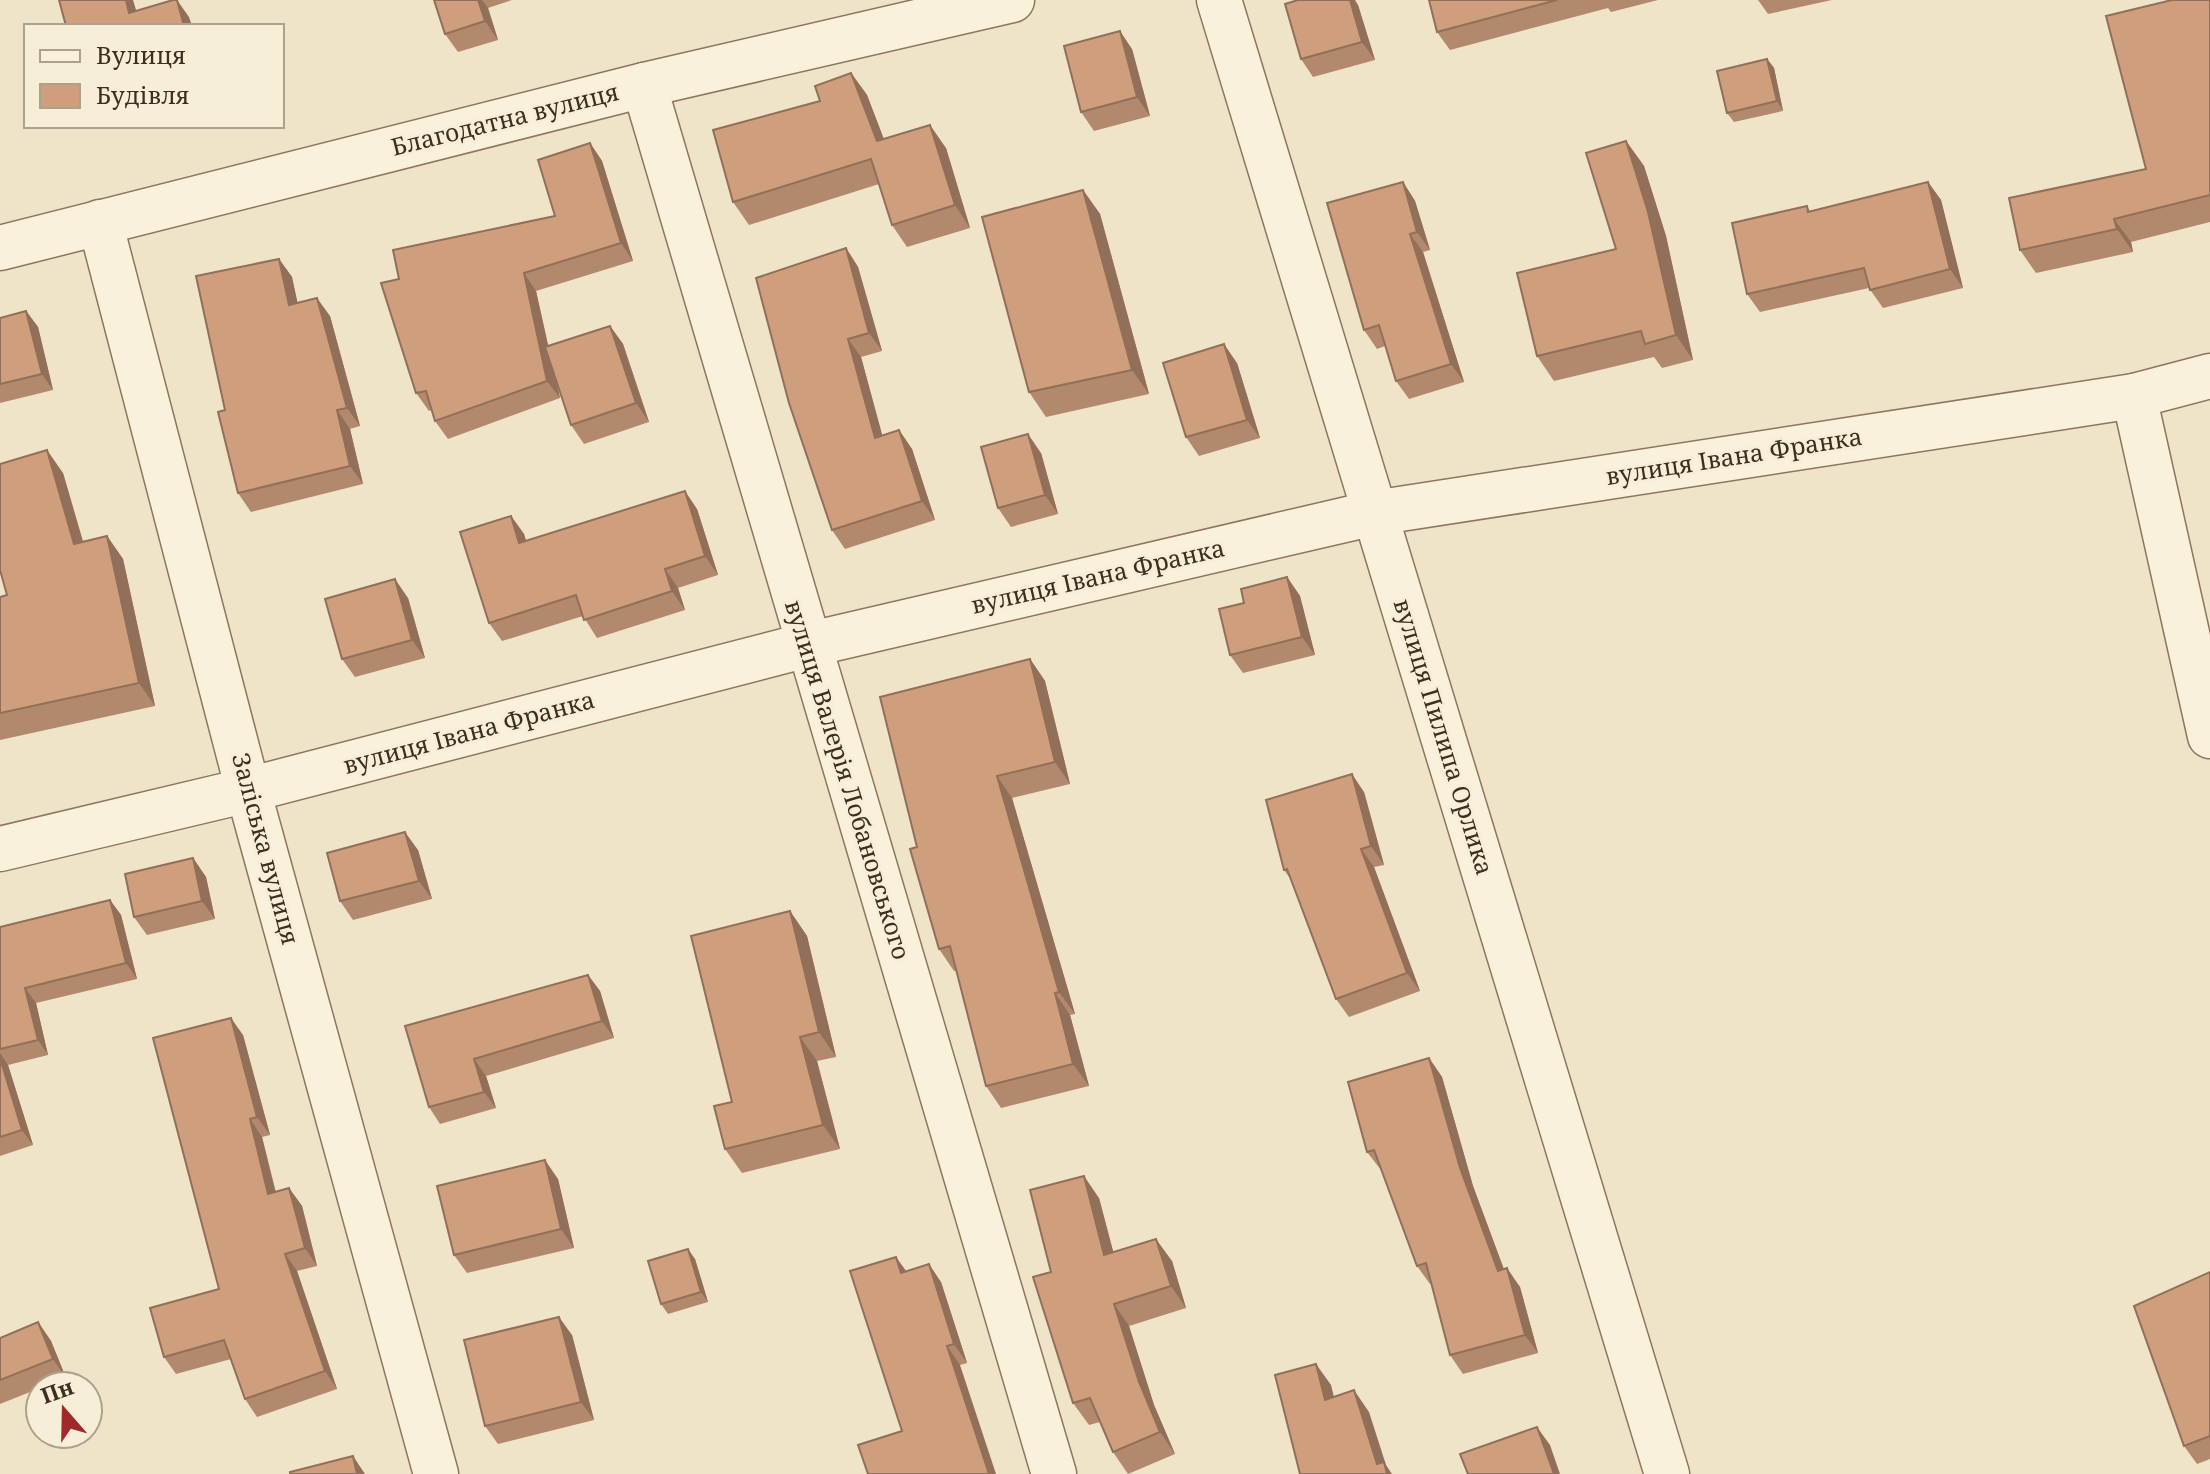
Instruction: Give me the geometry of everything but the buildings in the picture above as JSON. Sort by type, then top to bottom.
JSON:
[{"type":"street","name":"Благодатна вулиця","points":[[0,248],[644,85],[1012,0]]},
{"type":"street","name":"вулиця Пилипа Орлика","points":[[1219,0],[1667,1474]]},
{"type":"street","name":"вулиця Валерія Лобановського","points":[[644,85],[1054,1474]]},
{"type":"street","name":"Заліська вулиця","points":[[100,222],[248,790],[436,1474]]},
{"type":"street","name":"вулиця Івана Франка","points":[[0,849],[248,790],[807,645],[1374,513],[2134,396],[2210,376]]},
{"type":"street","points":[[2134,396],[2210,736]]}]
